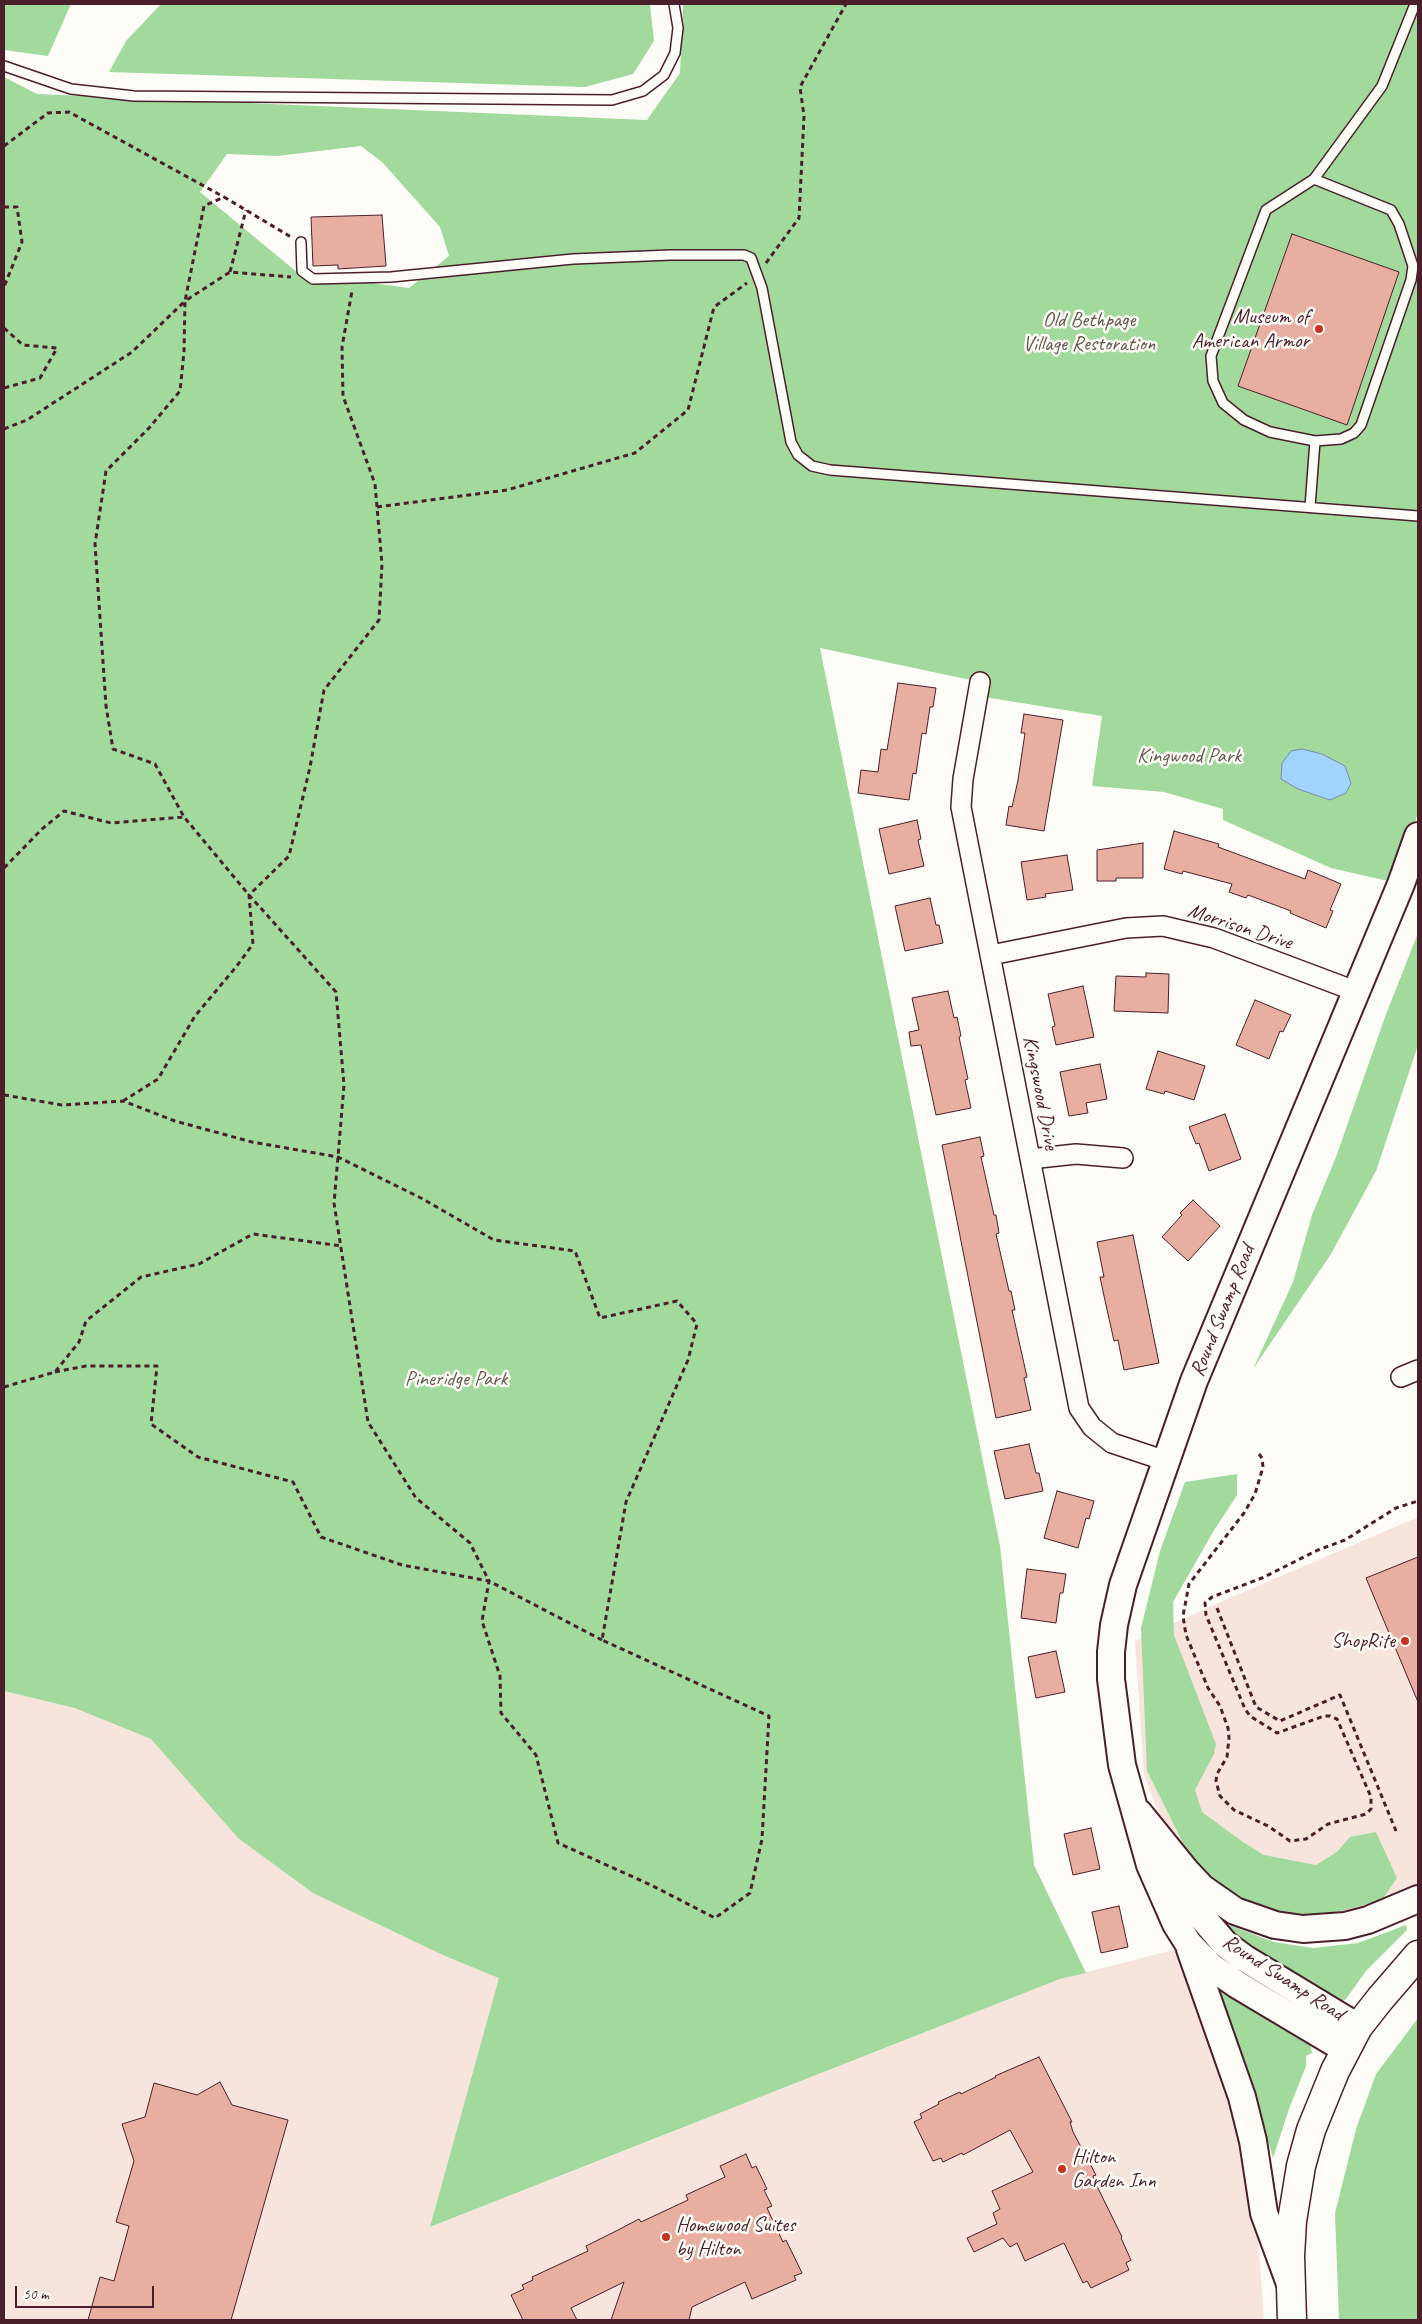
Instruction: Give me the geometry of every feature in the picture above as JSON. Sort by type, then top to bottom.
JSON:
[{"type":"main road","name":"Round Swamp Road","points":[[1352,2038],[1230,1979],[1202,1959],[1188,1943],[1170,1911],[1150,1865],[1132,1803],[1122,1765],[1114,1706],[1111,1652],[1114,1625],[1123,1585],[1194,1381],[1401,884],[1418,836]]},
{"type":"main road","name":"Round Swamp Road","points":[[1132,1803],[1177,1884],[1216,1934],[1244,1958],[1352,2038]]},
{"type":"main road","points":[[1132,1803],[1186,1871],[1202,1888],[1236,1910],[1261,1921],[1296,1928],[1331,1928],[1358,1923],[1418,1899]]},
{"type":"main road","points":[[1188,1943],[1242,2097],[1253,2142],[1264,2213],[1291,2286]]},
{"type":"main road","points":[[1352,2038],[1380,1998],[1418,1955]]},
{"type":"main road","name":"Round Swamp Road","points":[[1292,2320],[1291,2230],[1301,2166],[1317,2113],[1352,2038]]},
{"type":"street","name":"Kingswood Drive","points":[[980,682],[961,807],[1079,1408],[1092,1427],[1112,1443],[1166,1461]]},
{"type":"street","name":"Morrison Drive","points":[[990,955],[1126,928],[1163,926],[1214,938],[1355,991]]},
{"type":"street","points":[[1030,1159],[1076,1154],[1123,1158]]},
{"type":"lane","points":[[4,66],[71,89],[134,96],[612,100],[643,91],[664,75],[675,53],[678,28],[674,4]]},
{"type":"lane","points":[[1314,179],[1391,210],[1410,251],[1413,266],[1411,280],[1361,425],[1354,433],[1341,439],[1315,441],[1270,432],[1244,420],[1223,402],[1213,380],[1211,356],[1266,210],[1314,179],[1382,86],[1415,4]]},
{"type":"lane","points":[[301,242],[302,271],[313,279],[391,277],[573,259],[671,255],[744,255],[751,258],[758,275],[791,442],[798,455],[812,466],[830,470],[1418,516]]},
{"type":"lane","points":[[1310,507],[1315,441]]},
{"type":"path","points":[[377,507],[507,490],[634,454],[688,410],[714,307],[758,275],[799,218],[804,116],[800,87],[846,4]]},
{"type":"path","points":[[4,146],[48,113],[69,112],[224,197],[301,242]]},
{"type":"path","points":[[4,1387],[55,1372],[86,1366],[157,1366],[151,1424],[198,1457],[293,1482],[321,1537],[402,1565],[489,1581],[602,1640],[769,1716],[762,1839],[750,1893],[715,1918],[654,1886],[558,1843],[536,1755],[501,1712],[500,1676],[482,1620],[489,1581],[470,1543],[416,1498],[368,1422],[334,1203],[344,1084],[336,992],[248,895],[184,818],[155,764],[112,749],[106,706],[95,544],[106,471],[149,428],[180,391],[184,352],[185,302],[204,206],[224,197]]},
{"type":"path","points":[[4,207],[17,207],[22,242],[4,287]]},
{"type":"path","points":[[230,272],[246,210]]},
{"type":"path","points":[[4,429],[27,420],[132,352],[185,302],[230,272],[313,279]]},
{"type":"path","points":[[248,895],[288,856],[310,767],[324,690],[379,620],[382,564],[375,484],[343,396],[342,347],[355,278]]},
{"type":"path","points":[[4,328],[22,345],[56,348],[40,378],[4,388]]},
{"type":"path","points":[[4,868],[42,829],[64,811],[111,822],[184,818]]},
{"type":"path","points":[[123,1101],[158,1078],[195,1016],[236,968],[253,944],[248,895]]},
{"type":"path","points":[[4,1095],[62,1105],[123,1101],[175,1121],[252,1142],[338,1157],[421,1198],[494,1240],[575,1250],[600,1318],[677,1301],[697,1324],[688,1360],[626,1502],[602,1640]]},
{"type":"path","points":[[55,1372],[79,1342],[86,1321],[141,1277],[199,1264],[253,1234],[342,1246]]},
{"type":"path","points":[[1259,1454],[1262,1458],[1263,1467],[1255,1494],[1244,1513],[1189,1584],[1183,1616],[1186,1635],[1208,1688],[1220,1706],[1228,1728],[1230,1738],[1227,1757],[1216,1781],[1220,1796],[1234,1810],[1268,1826],[1290,1841],[1306,1839],[1328,1824],[1366,1814],[1371,1809],[1371,1797],[1336,1719],[1324,1716],[1277,1733],[1271,1731],[1245,1710],[1206,1615],[1205,1603],[1212,1597],[1262,1578],[1318,1550],[1345,1540],[1396,1508],[1418,1501]]},
{"type":"path","points":[[1217,1608],[1256,1707],[1280,1721],[1340,1695],[1396,1831]]},
{"type":"shaded area","points":[[1418,1517],[1418,1892],[1355,1919],[1296,1922],[1233,1909],[1171,1847],[1144,1775],[1135,1641]]},
{"type":"shaded area","points":[[4,1690],[167,1730],[506,1954],[431,2227],[1060,1979],[1177,1949],[1236,2109],[1255,2194],[1264,2320],[4,2320]]},
{"type":"green space","points":[[4,4],[71,4],[48,56],[4,50]]},
{"type":"green space","points":[[161,4],[650,4],[654,41],[633,74],[585,87],[109,72],[126,41]]},
{"type":"green space","name":"Pineridge Park","points":[[683,4],[1418,4],[1418,811],[1401,884],[1331,868],[1223,820],[1223,809],[1164,792],[1092,786],[1102,716],[978,696],[980,682],[820,648],[1000,1546],[1034,1865],[1086,1973],[1060,1979],[430,2227],[499,1978],[445,1956],[313,1893],[238,1838],[151,1739],[75,1708],[4,1691],[4,77],[37,94],[647,120],[680,73]],"holes":[[[361,146],[382,162],[440,227],[449,256],[409,288],[298,273],[200,192],[227,154],[277,156]]]},
{"type":"green space","points":[[1418,933],[1418,1045],[1376,1171],[1331,1254],[1253,1369],[1293,1282],[1312,1215],[1336,1157],[1385,1017]]},
{"type":"green space","points":[[1237,1474],[1237,1495],[1213,1532],[1173,1602],[1174,1635],[1216,1744],[1214,1754],[1195,1790],[1202,1812],[1264,1855],[1316,1865],[1337,1852],[1350,1837],[1376,1832],[1397,1878],[1382,1900],[1326,1915],[1254,1911],[1201,1879],[1147,1771],[1141,1628],[1160,1551],[1185,1482]]},
{"type":"green space","points":[[1226,1924],[1274,1942],[1313,1948],[1358,1943],[1406,1925],[1407,1930],[1366,1971],[1346,1999],[1341,2002],[1243,1945],[1223,1925]]},
{"type":"green space","points":[[1217,1989],[1309,2042],[1311,2047],[1312,2053],[1306,2056],[1306,2066],[1273,2158],[1248,2073]]},
{"type":"green space","points":[[1418,2018],[1418,2320],[1339,2320],[1335,2213],[1356,2129],[1376,2074]]},
{"type":"water","points":[[1302,749],[1322,754],[1345,766],[1351,783],[1346,793],[1330,800],[1298,789],[1281,779],[1282,763],[1291,751]]},
{"type":"building","points":[[382,215],[386,266],[338,269],[338,265],[313,266],[311,217]]},
{"type":"building","name":"Museum of American Armor","points":[[1292,234],[1399,272],[1347,425],[1238,386]]},
{"type":"building","points":[[898,683],[936,688],[933,707],[930,707],[926,734],[922,733],[916,774],[913,773],[909,800],[858,793],[861,770],[878,772],[881,749],[887,750]]},
{"type":"building","points":[[1024,714],[1063,720],[1044,831],[1006,825],[1009,806],[1012,807],[1018,780],[1025,733],[1021,733]]},
{"type":"building","points":[[917,820],[921,839],[918,840],[924,866],[889,874],[879,829]]},
{"type":"building","points":[[1174,831],[1219,844],[1218,847],[1305,879],[1308,870],[1341,884],[1330,910],[1333,911],[1326,928],[1290,913],[1291,911],[1248,895],[1246,898],[1229,892],[1232,884],[1183,871],[1182,874],[1164,869]]},
{"type":"building","points":[[1143,843],[1143,878],[1116,878],[1116,881],[1097,881],[1097,850]]},
{"type":"building","points":[[1067,855],[1073,890],[1045,894],[1046,897],[1027,900],[1021,862]]},
{"type":"building","points":[[930,898],[936,925],[939,925],[943,943],[905,951],[895,906]]},
{"type":"building","points":[[1146,973],[1169,974],[1168,1013],[1114,1011],[1116,976],[1146,977]]},
{"type":"building","points":[[1083,986],[1094,1037],[1056,1045],[1052,1027],[1055,1026],[1048,994]]},
{"type":"building","points":[[948,991],[954,1018],[957,1017],[961,1036],[959,1037],[968,1079],[965,1080],[971,1108],[936,1115],[921,1045],[911,1046],[909,1032],[919,1030],[912,998]]},
{"type":"building","points":[[1255,1000],[1291,1015],[1283,1032],[1280,1031],[1269,1059],[1236,1045]]},
{"type":"building","points":[[1158,1051],[1205,1066],[1194,1100],[1165,1091],[1164,1094],[1146,1089]]},
{"type":"building","points":[[1100,1064],[1107,1099],[1086,1103],[1088,1113],[1069,1116],[1060,1072]]},
{"type":"building","points":[[1225,1114],[1241,1159],[1209,1171],[1199,1143],[1196,1144],[1189,1127]]},
{"type":"building","points":[[980,1137],[984,1156],[981,1157],[994,1215],[996,1215],[999,1233],[996,1234],[1015,1310],[1012,1310],[1027,1377],[1024,1378],[1031,1410],[996,1418],[942,1145]]},
{"type":"building","points":[[1193,1200],[1220,1226],[1188,1261],[1162,1237],[1182,1215],[1180,1213]]},
{"type":"building","points":[[1133,1235],[1159,1363],[1124,1370],[1118,1340],[1114,1341],[1104,1296],[1100,1277],[1104,1277],[1097,1242]]},
{"type":"building","points":[[1029,1444],[1036,1473],[1039,1473],[1043,1491],[1005,1499],[994,1451]]},
{"type":"building","points":[[1057,1491],[1094,1501],[1089,1519],[1086,1518],[1078,1548],[1044,1538]]},
{"type":"building","name":"ShopRite","points":[[1418,1557],[1418,1702],[1366,1578]]},
{"type":"building","points":[[1027,1569],[1066,1574],[1063,1593],[1060,1593],[1056,1623],[1021,1618]]},
{"type":"building","points":[[1056,1651],[1065,1692],[1036,1698],[1028,1657]]},
{"type":"building","points":[[1091,1828],[1100,1869],[1073,1875],[1064,1834]]},
{"type":"building","points":[[1119,1906],[1128,1947],[1101,1953],[1092,1912]]},
{"type":"building","name":"Hilton Garden Inn","points":[[1039,2057],[1072,2122],[1070,2122],[1073,2132],[1096,2175],[1093,2176],[1094,2180],[1131,2260],[1126,2263],[1129,2270],[1091,2288],[1087,2281],[1083,2283],[1064,2243],[1025,2261],[1017,2243],[1010,2247],[1003,2238],[974,2252],[967,2238],[997,2224],[993,2213],[1000,2209],[992,2191],[1033,2172],[1010,2130],[963,2155],[962,2153],[943,2162],[941,2158],[933,2161],[914,2122],[922,2118],[920,2114],[939,2104],[938,2102],[960,2092],[961,2094],[995,2076]]},
{"type":"building","points":[[220,2082],[232,2105],[288,2120],[231,2320],[88,2320],[100,2277],[114,2281],[129,2226],[116,2222],[134,2161],[122,2124],[145,2117],[154,2083],[197,2095]]},
{"type":"building","name":"Homewood Suites by Hilton","points":[[746,2154],[752,2168],[756,2166],[767,2189],[764,2190],[772,2206],[767,2208],[783,2242],[786,2240],[802,2273],[794,2276],[796,2280],[752,2299],[745,2282],[692,2307],[689,2320],[611,2320],[624,2282],[571,2308],[577,2320],[523,2320],[511,2295],[524,2289],[522,2285],[533,2280],[532,2277],[588,2251],[586,2246],[639,2219],[641,2222],[688,2200],[686,2195],[725,2177],[720,2166]]},
{"type":"place","name":"Museum of American Armor","points":[[1319,329]]},
{"type":"place","name":"ShopRite","points":[[1405,1641]]},
{"type":"place","name":"Hilton Garden Inn","points":[[1062,2169]]},
{"type":"place","name":"Homewood Suites by Hilton","points":[[666,2237]]},
{"type":"park label","name":"Old Bethpage Village Restoration","points":[[1089,332]]},
{"type":"park label","name":"Kingwood Park","points":[[1189,756]]}]
